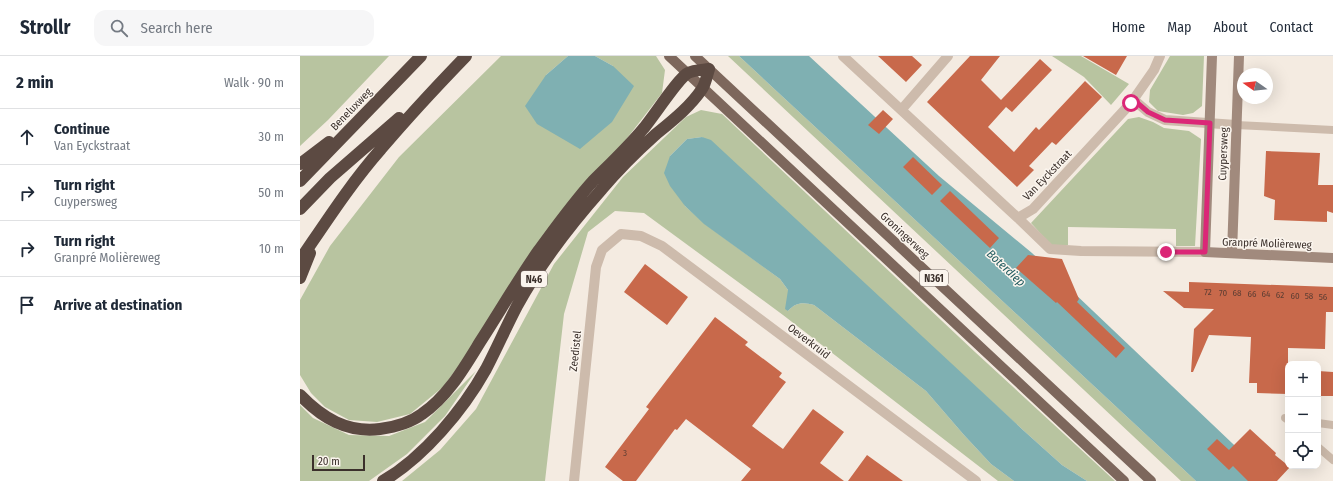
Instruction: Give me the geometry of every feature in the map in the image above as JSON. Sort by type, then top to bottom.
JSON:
[{"type":"highway","name":"Beneluxweg","points":[[300,181],[421,56]]},
{"type":"highway","points":[[300,260],[345,195],[380,149],[435,87],[466,56]]},
{"type":"highway","points":[[687,73],[709,68]]},
{"type":"highway","name":"N46","points":[[383,481],[394,474],[421,451],[449,422],[468,399],[486,368],[517,306],[542,266],[578,217],[602,188],[654,136],[683,112],[703,88],[709,68]]},
{"type":"highway","name":"N46","points":[[300,395],[321,414],[335,422],[368,430],[387,428],[407,422],[422,414],[435,404],[463,369],[530,263],[559,222],[592,183],[652,119],[687,73]]},
{"type":"highway","points":[[300,209],[330,178],[435,87]]},
{"type":"highway","points":[[300,164],[361,119]]},
{"type":"highway","points":[[300,278],[318,233]]},
{"type":"main road","name":"N361","points":[[669,56],[1124,481]]},
{"type":"main road","name":"Groningerweg","points":[[696,56],[1151,481]]},
{"type":"street","points":[[843,56],[1018,218]]},
{"type":"street","points":[[902,110],[948,56]]},
{"type":"street","name":"Van Eyckstraat","points":[[1018,218],[1032,209],[1111,127],[1134,100],[1154,70],[1160,56]]},
{"type":"street","name":"Cuypersweg","points":[[1205,252],[1212,56]]},
{"type":"street","name":"Cuypersweg","points":[[1232,253],[1238,56]]},
{"type":"street","points":[[1134,100],[1148,112],[1165,120],[1236,125]]},
{"type":"street","name":"Granpré Molièreweg","points":[[1018,218],[1050,249],[1081,251],[1205,252],[1333,258]]},
{"type":"street","name":"Zeedistel","points":[[574,481],[596,267],[602,250],[621,234]]},
{"type":"street","name":"Oeverkruid","points":[[621,234],[641,236],[662,246],[976,481]]},
{"type":"lane","points":[[1236,125],[1333,130]]},
{"type":"lane","points":[[1321,423],[1333,425]]},
{"type":"lane","points":[[1321,450],[1333,460]]},
{"type":"green space","points":[[300,56],[389,56],[328,120],[300,146]]},
{"type":"green space","points":[[501,56],[568,56],[546,75],[613,66],[595,56],[656,56],[665,70],[662,93],[443,387],[410,414],[377,422],[349,420],[325,407],[311,393],[300,375],[300,300],[330,246],[399,157]]},
{"type":"green space","points":[[728,56],[739,56],[1196,481],[1181,481]]},
{"type":"green space","points":[[1052,56],[1081,56],[1129,84],[1111,105],[1084,77]]},
{"type":"green space","points":[[1170,56],[1204,56],[1202,106],[1193,113],[1183,115],[1158,111],[1149,102],[1150,90]]},
{"type":"green space","points":[[701,110],[722,114],[975,352],[1115,481],[1087,481],[1062,465],[702,137],[687,139],[670,156],[685,206],[705,224],[780,279],[788,290],[788,311],[797,304],[806,303],[814,305],[926,391],[991,464],[1014,481],[998,481],[783,315],[644,213],[615,211],[588,232],[564,314],[545,481],[402,481],[440,450],[476,409],[554,264],[623,177],[686,117]]},
{"type":"green space","points":[[1139,117],[1164,128],[1189,131],[1201,139],[1195,246],[1176,246],[1176,229],[1068,227],[1068,245],[1051,245],[1031,223],[1128,119]]},
{"type":"green space","points":[[476,371],[445,416],[407,454],[369,481],[300,481],[300,405],[313,418],[349,435],[389,436],[425,422]]},
{"type":"water","points":[[568,56],[595,56],[613,66],[634,86],[612,122],[580,149],[537,124],[525,106],[546,75]]},
{"type":"water","name":"Boterdiep","points":[[739,56],[809,56],[939,176],[1032,253],[1272,481],[1196,481]]},
{"type":"water","points":[[702,137],[711,140],[1062,465],[1087,481],[1014,481],[991,464],[926,391],[814,305],[806,303],[797,304],[788,311],[785,309],[788,290],[780,279],[704,224],[685,206],[670,186],[664,173],[670,156],[687,139]]},
{"type":"building","points":[[878,56],[912,56],[922,65],[906,82]]},
{"type":"building","points":[[970,56],[1000,56],[981,80],[1001,100],[1040,59],[1052,70],[1012,112],[1006,107],[988,127],[1014,152],[1036,127],[1039,130],[1085,81],[1102,97],[1056,145],[1052,142],[1029,166],[1034,170],[1017,187],[927,102]]},
{"type":"building","points":[[1083,56],[1127,56],[1116,75]]},
{"type":"building","points":[[883,110],[893,119],[879,134],[868,125]]},
{"type":"building","points":[[1266,151],[1320,153],[1318,185],[1333,185],[1333,213],[1327,211],[1327,222],[1274,220],[1275,200],[1264,196]]},
{"type":"building","points":[[913,157],[942,185],[932,195],[903,167]]},
{"type":"building","points":[[950,191],[999,238],[990,248],[940,201]]},
{"type":"building","points":[[1028,255],[1062,259],[1079,299],[1077,302],[1125,348],[1116,358],[1057,302],[1056,303],[1016,268]]},
{"type":"building","points":[[645,264],[688,297],[667,325],[624,292]]},
{"type":"building","points":[[1189,282],[1333,287],[1333,312],[1326,312],[1325,349],[1288,348],[1288,361],[1285,361],[1285,394],[1257,393],[1257,383],[1249,383],[1251,337],[1209,335],[1193,372],[1191,372],[1194,329],[1214,309],[1184,308],[1163,291],[1189,292]]},
{"type":"building","points":[[715,317],[748,342],[745,345],[782,373],[779,377],[786,382],[752,426],[783,449],[813,409],[844,432],[820,463],[844,481],[741,481],[751,469],[686,419],[677,430],[675,429],[636,481],[623,481],[605,467],[649,409],[646,407]]},
{"type":"building","points":[[1321,371],[1333,372],[1333,396],[1321,396]]},
{"type":"building","points":[[1250,429],[1276,453],[1275,455],[1285,463],[1285,469],[1288,469],[1277,481],[1248,481],[1233,466],[1229,470],[1207,449],[1217,439],[1229,450]]},
{"type":"building","points":[[867,455],[903,481],[848,481]]},
{"type":"route","points":[[1131,103],[1134,100],[1148,112],[1165,120],[1210,123],[1205,252],[1166,252]]}]
